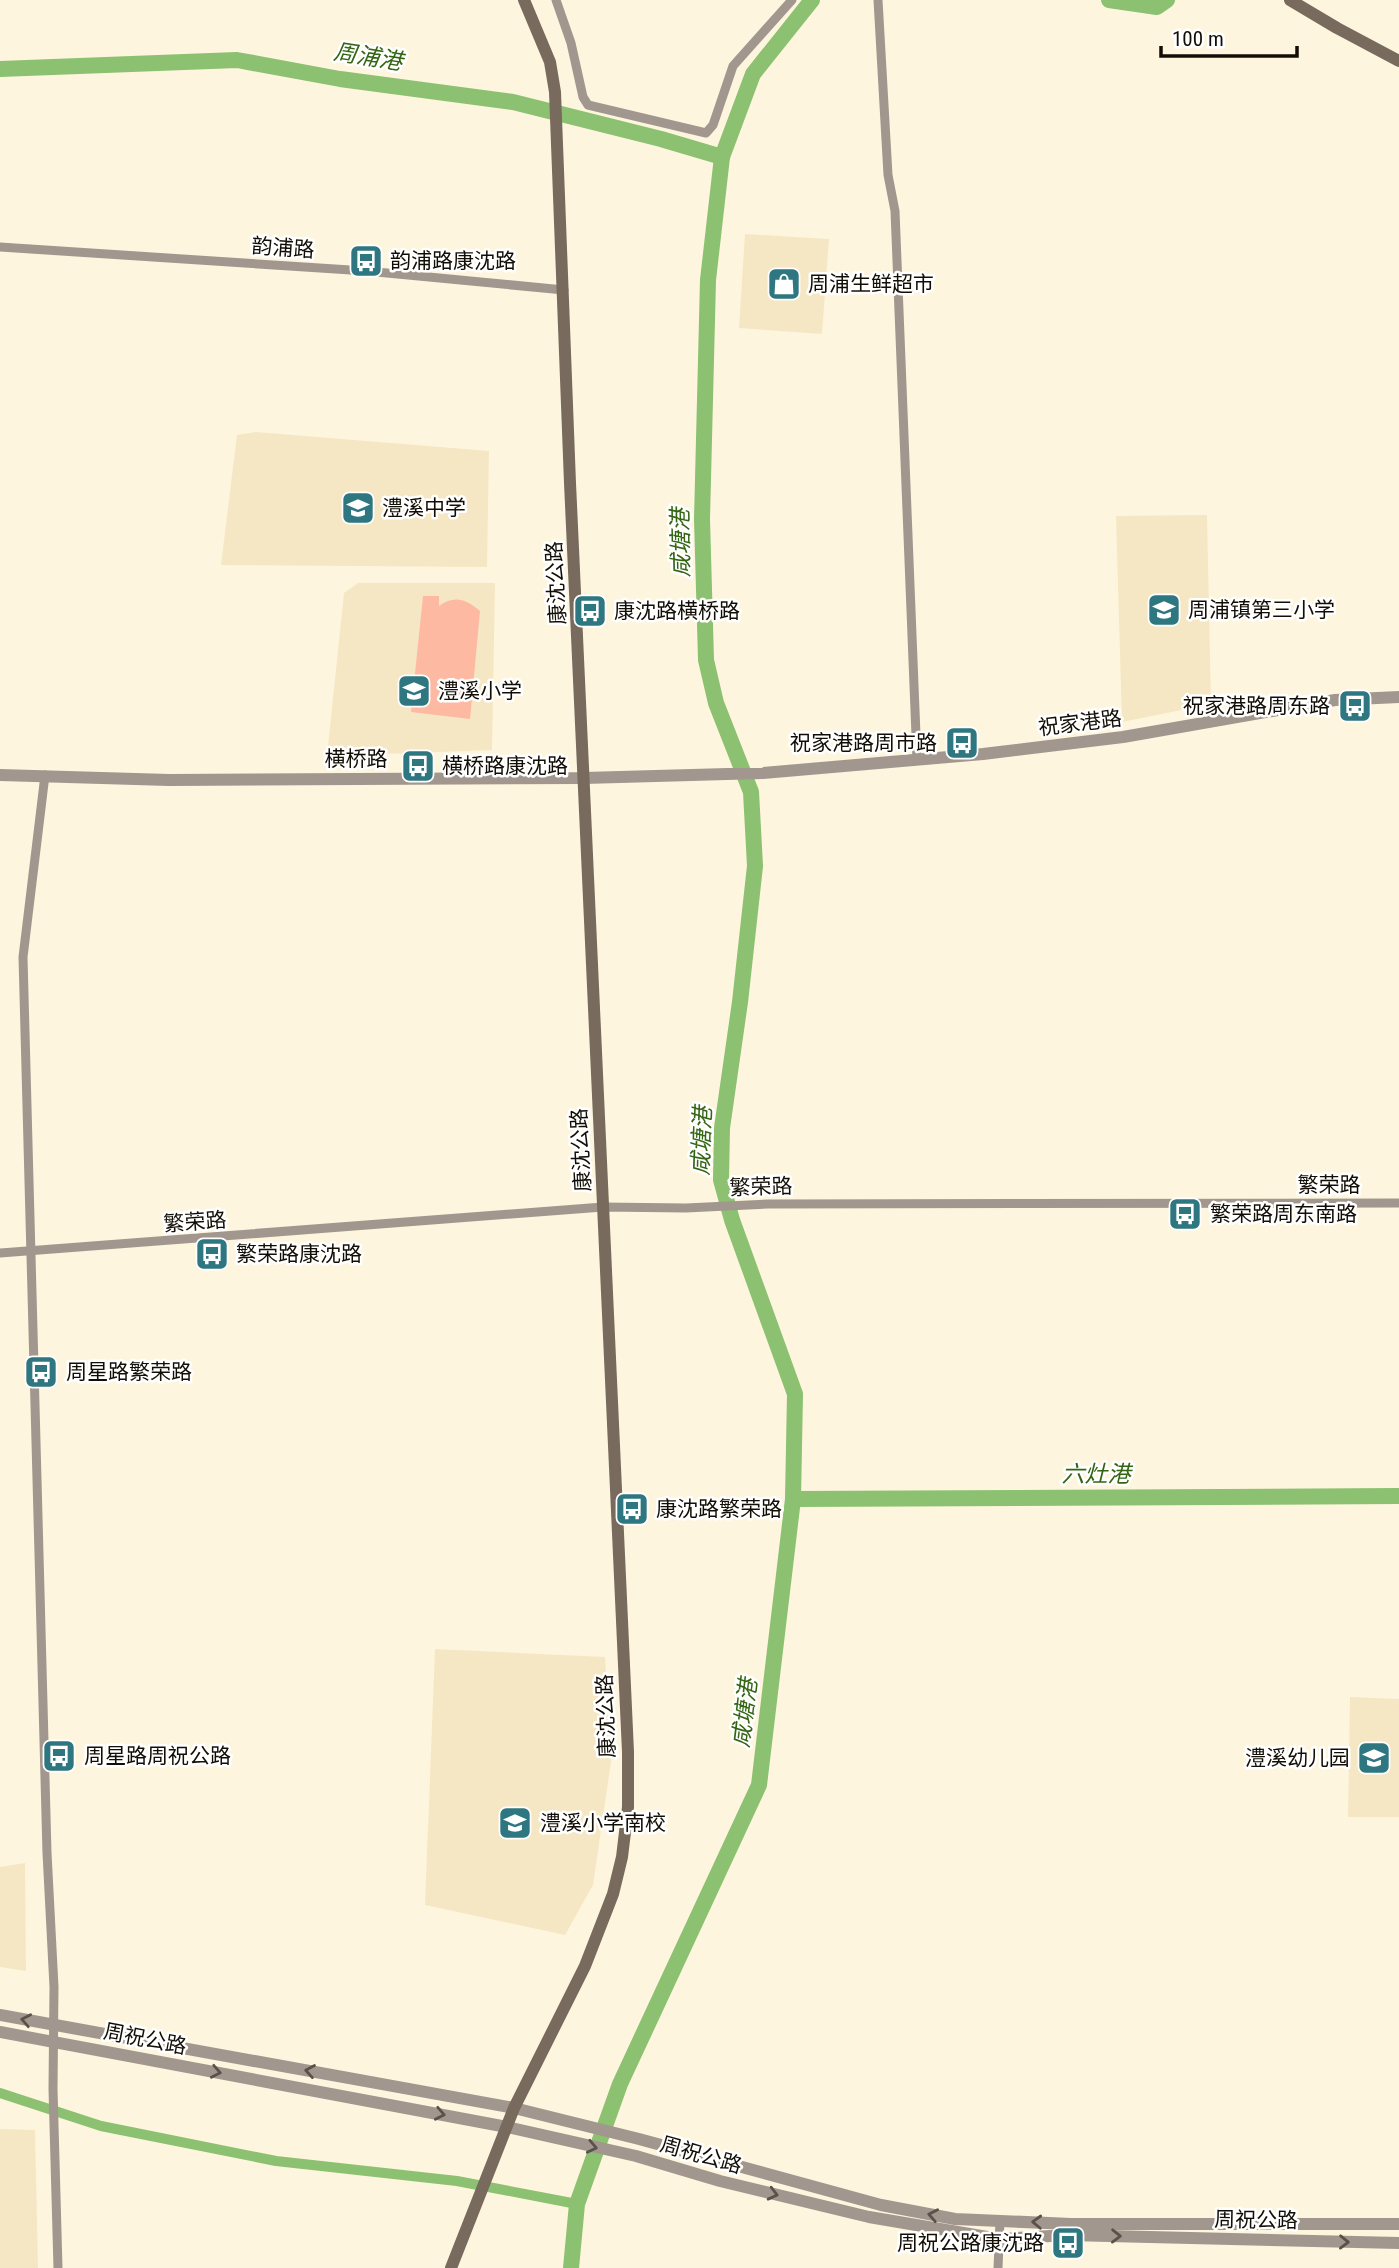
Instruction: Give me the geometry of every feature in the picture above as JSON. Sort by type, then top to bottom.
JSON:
[{"type":"main road","name":"康沈公路","points":[[451,2268],[514,2108],[585,1966],[613,1894],[628,1807],[628,1752],[570,483],[555,92],[550,62],[524,0]]},
{"type":"main road","points":[[1290,0],[1399,61]]},
{"type":"main road","points":[[1379,49],[1399,55]]},
{"type":"street","points":[[556,0],[572,43],[583,97],[588,105],[706,133],[713,125],[733,66],[792,0]]},
{"type":"street","points":[[878,0],[888,175],[895,211],[917,760]]},
{"type":"street","name":"韵浦路","points":[[0,247],[366,271],[564,290]]},
{"type":"street","name":"祝家港路","points":[[713,775],[917,760],[1123,737],[1335,700],[1399,697]]},
{"type":"street","name":"横桥路","points":[[0,775],[169,780],[713,775]]},
{"type":"street","points":[[45,775],[23,957],[47,1853],[54,1987],[53,2090],[58,2268]]},
{"type":"street","name":"繁荣路","points":[[0,1253],[30,1253],[603,1207],[686,1208],[761,1204],[1399,1203]]},
{"type":"street","name":"周祝公路","points":[[0,2015],[514,2108],[881,2205],[956,2219],[1071,2224],[1399,2224]]},
{"type":"street","name":"周祝公路","points":[[0,2032],[507,2127],[636,2156],[720,2181],[869,2217],[999,2239],[1068,2235],[1399,2243]]},
{"type":"street","points":[[998,2268],[1000,2221]]},
{"type":"shaded area","name":"周浦生鲜超市","points":[[745,234],[829,239],[822,334],[739,328]]},
{"type":"shaded area","name":"澧溪中学","points":[[256,432],[489,451],[487,567],[221,565],[237,435]]},
{"type":"shaded area","name":"周浦镇第三小学","points":[[1207,515],[1211,704],[1122,722],[1116,516]]},
{"type":"shaded area","name":"澧溪小学","points":[[358,583],[495,583],[492,750],[327,756],[344,593]]},
{"type":"shaded area","points":[[423,596],[439,596],[439,606],[450,600],[460,600],[480,611],[470,719],[411,712]]},
{"type":"shaded area","name":"澧溪小学南校","points":[[435,1649],[605,1657],[611,1762],[593,1885],[565,1935],[425,1905]]},
{"type":"shaded area","name":"澧溪幼儿园","points":[[1350,1697],[1399,1699],[1399,1817],[1348,1817]]},
{"type":"shaded area","points":[[25,1863],[26,1971],[0,1967],[0,1867]]},
{"type":"shaded area","points":[[0,2129],[35,2130],[38,2268],[0,2268]]},
{"type":"waterway","name":"咸塘港","points":[[571,2268],[577,2204],[620,2084],[759,1785],[793,1499],[795,1394],[732,1220],[721,1180],[722,1128],[740,1002],[755,866],[751,792],[716,703],[706,660],[702,519],[708,280],[722,157],[753,74],[812,0]]},
{"type":"waterway","name":"咸塘港","points":[[1109,0],[1157,7],[1167,0]]},
{"type":"waterway","name":"周浦港","points":[[0,69],[237,60],[340,79],[513,102],[722,157]]},
{"type":"waterway","name":"六灶港","points":[[793,1499],[1399,1496]]},
{"type":"waterway","points":[[0,2093],[101,2126],[276,2161],[457,2181],[577,2204]]},
{"type":"place","name":"韵浦路康沈路","points":[[366,261]]},
{"type":"place","name":"周浦生鲜超市","points":[[784,284]]},
{"type":"place","name":"澧溪中学","points":[[358,508]]},
{"type":"place","name":"周浦镇第三小学","points":[[1164,610]]},
{"type":"place","name":"康沈路横桥路","points":[[590,611]]},
{"type":"place","name":"澧溪小学","points":[[414,691]]},
{"type":"place","name":"祝家港路周东路","points":[[1355,706]]},
{"type":"place","name":"祝家港路周市路","points":[[962,743]]},
{"type":"place","name":"横桥路康沈路","points":[[418,766]]},
{"type":"place","name":"繁荣路周东南路","points":[[1185,1214]]},
{"type":"place","name":"繁荣路康沈路","points":[[212,1254]]},
{"type":"place","name":"周星路繁荣路","points":[[41,1372]]},
{"type":"place","name":"康沈路繁荣路","points":[[632,1509]]},
{"type":"place","name":"周星路周祝公路","points":[[59,1756]]},
{"type":"place","name":"澧溪幼儿园","points":[[1374,1758]]},
{"type":"place","name":"澧溪小学南校","points":[[515,1823]]},
{"type":"place","name":"周祝公路康沈路","points":[[1068,2243]]}]
